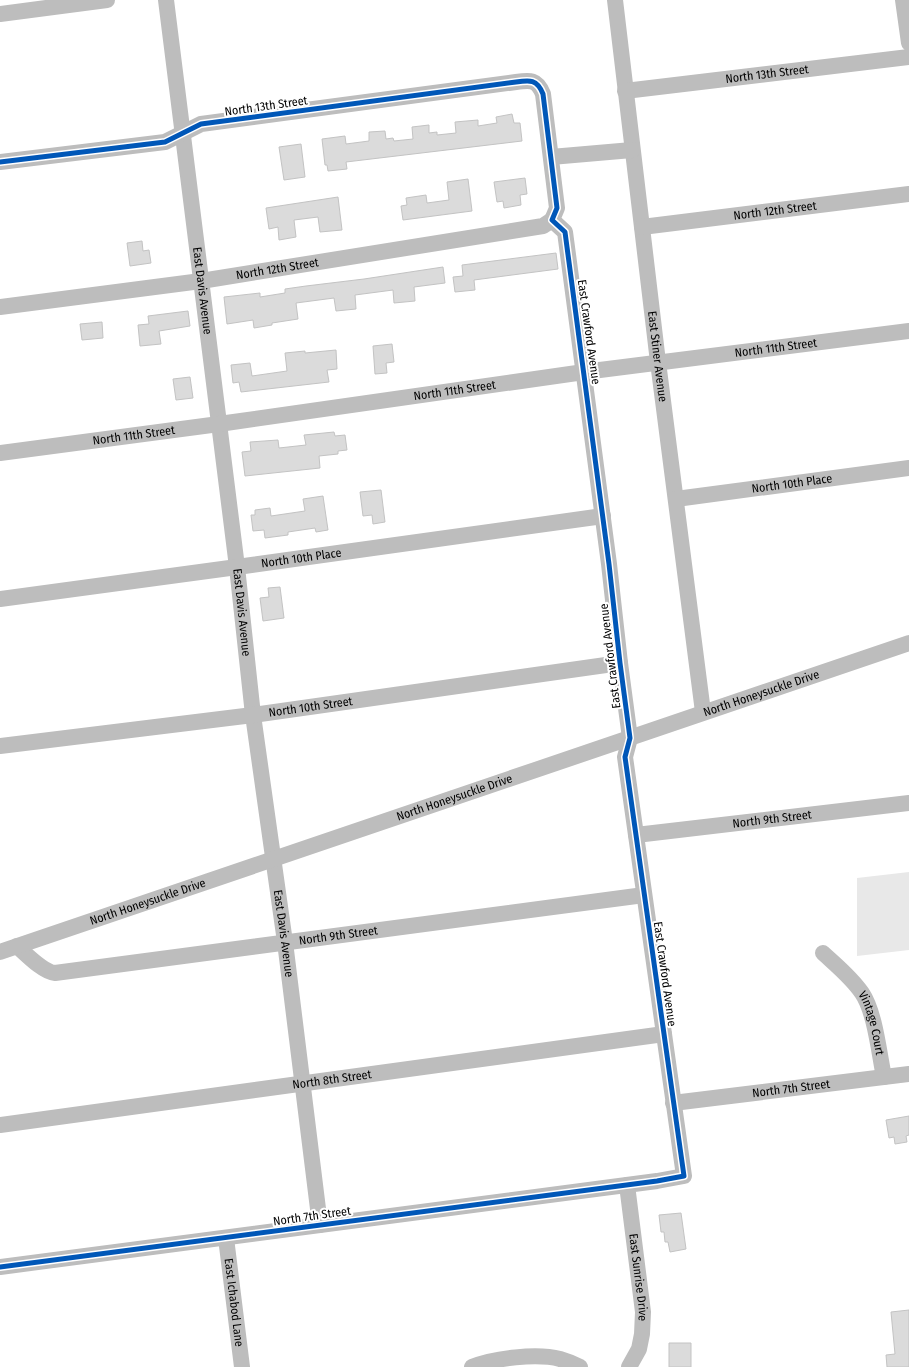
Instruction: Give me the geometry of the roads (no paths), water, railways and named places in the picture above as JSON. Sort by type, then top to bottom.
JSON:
[{"type":"street","points":[[0,14],[107,0]]},
{"type":"street","name":"East Davis Avenue","points":[[166,0],[237,567],[253,715],[285,942],[320,1225]]},
{"type":"street","name":"East Stiner Avenue","points":[[615,0],[658,362],[703,712]]},
{"type":"street","points":[[904,0],[909,43]]},
{"type":"street","name":"North 13th Street","points":[[626,91],[909,57]]},
{"type":"street","name":"North 13th Street","points":[[0,162],[165,142],[201,124],[527,81],[537,84],[543,94],[551,157]]},
{"type":"street","points":[[552,220],[557,208],[551,157],[632,150]]},
{"type":"street","name":"North 12th Street","points":[[642,227],[909,194]]},
{"type":"street","name":"North 12th Street","points":[[0,307],[202,281],[542,226],[552,220]]},
{"type":"street","name":"East Crawford Avenue","points":[[552,220],[565,232],[603,516],[630,738],[625,757],[684,1176],[627,1185]]},
{"type":"street","name":"North 11th Street","points":[[0,453],[219,424],[658,362],[909,331]]},
{"type":"street","name":"North 10th Place","points":[[676,499],[909,468]]},
{"type":"street","name":"North 10th Place","points":[[0,599],[603,516]]},
{"type":"street","name":"North Honeysuckle Drive","points":[[0,952],[909,643]]},
{"type":"street","name":"North 10th Street","points":[[0,746],[253,715],[620,663]]},
{"type":"street","name":"North 9th Street","points":[[636,835],[909,803]]},
{"type":"street","name":"North 9th Street","points":[[17,946],[41,966],[50,972],[55,972],[644,895]]},
{"type":"street","name":"Vintage Court","points":[[823,953],[848,975],[863,994],[872,1015],[884,1077]]},
{"type":"street","name":"North 8th Street","points":[[0,1125],[664,1034]]},
{"type":"street","name":"North 7th Street","points":[[673,1103],[909,1074]]},
{"type":"street","name":"North 7th Street","points":[[0,1267],[627,1185]]},
{"type":"street","name":"East Sunrise Drive","points":[[627,1185],[643,1312],[642,1334],[639,1349],[629,1367]]},
{"type":"street","name":"East Ichabod Lane","points":[[226,1238],[242,1367]]},
{"type":"street","points":[[472,1367],[501,1360],[538,1356],[560,1359],[580,1367]]}]
